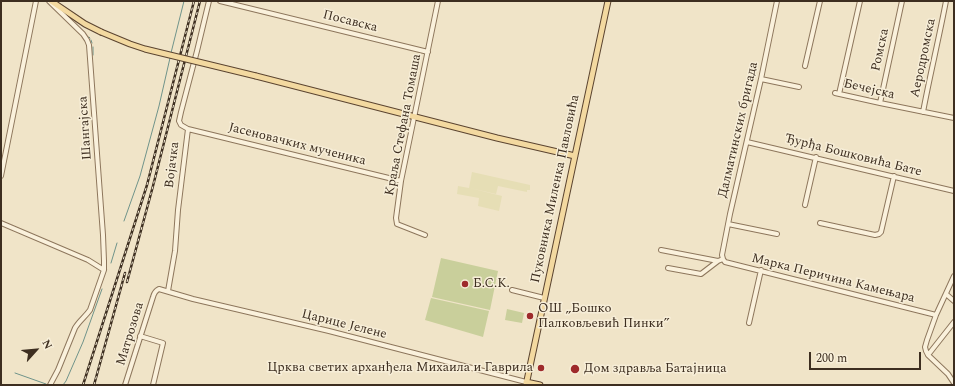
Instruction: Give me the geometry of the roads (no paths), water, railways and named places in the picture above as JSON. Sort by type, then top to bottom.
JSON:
[{"type":"main road","points":[[50,1],[100,32],[145,49],[504,140],[575,156]]},
{"type":"main road","name":"Пуковника Миленка Павловића","points":[[526,383],[608,1]]},
{"type":"main road","points":[[526,383],[540,385]]},
{"type":"street","points":[[1,176],[36,1]]},
{"type":"street","name":"Шангајска","points":[[50,1],[83,34],[89,45],[103,235],[104,270]]},
{"type":"street","name":"Војачка","points":[[168,291],[175,251],[178,210],[188,129],[180,123],[181,112],[209,1]]},
{"type":"street","name":"Посавска","points":[[220,1],[428,52]]},
{"type":"street","name":"Краља Стефана Томаша","points":[[425,234],[400,226],[396,222],[401,181],[438,1]]},
{"type":"street","name":"Далматинских бригада","points":[[724,260],[722,256],[728,224],[748,142],[777,1]]},
{"type":"street","points":[[806,66],[820,1]]},
{"type":"street","name":"Бечејска","points":[[860,1],[837,93],[923,112]]},
{"type":"street","name":"Ромска","points":[[880,103],[902,1]]},
{"type":"street","name":"Аеродромска","points":[[946,1],[923,112],[954,118]]},
{"type":"street","points":[[761,79],[799,87]]},
{"type":"street","name":"Јасеновачких мученика","points":[[188,129],[401,181]]},
{"type":"street","name":"Ђурђа Бошковића Бате","points":[[748,142],[954,191]]},
{"type":"street","points":[[804,205],[816,157]]},
{"type":"street","points":[[820,223],[875,236],[879,234],[881,232],[894,176]]},
{"type":"street","points":[[1,223],[88,260],[104,270],[90,310],[74,328],[58,370],[50,385]]},
{"type":"street","points":[[728,224],[777,234]]},
{"type":"street","points":[[661,250],[718,261],[724,260]]},
{"type":"street","name":"Марка Перичина Камењара","points":[[724,260],[936,315]]},
{"type":"street","points":[[668,268],[701,274],[718,261]]},
{"type":"street","points":[[749,322],[761,270]]},
{"type":"street","points":[[954,276],[936,315],[925,345],[928,355],[948,374],[954,383]]},
{"type":"street","name":"Царице Јелене","points":[[157,290],[168,291],[193,299],[328,331],[526,383]]},
{"type":"street","name":"Матрозова","points":[[125,385],[154,293],[157,290]]},
{"type":"street","points":[[512,290],[544,298]]},
{"type":"street","points":[[946,294],[954,301]]},
{"type":"street","points":[[928,355],[954,322]]},
{"type":"street","points":[[140,336],[163,343],[153,385]]},
{"type":"waterway","points":[[171,53],[184,1]]},
{"type":"waterway","points":[[93,47],[93,55]]},
{"type":"waterway","points":[[124,221],[140,176],[170,58]]},
{"type":"waterway","points":[[111,263],[117,243]]},
{"type":"waterway","points":[[63,385],[83,342],[102,289]]},
{"type":"waterway","points":[[15,373],[46,384]]},
{"type":"railway","points":[[83,385],[147,185],[194,1]]},
{"type":"railway","points":[[127,282],[200,1]]},
{"type":"railway","points":[[94,385],[125,273]]},
{"type":"place","name":"Б.С.К.","points":[[465,284]]},
{"type":"place","name":"ОШ „Бошко Палковљевић Пинки”","points":[[530,316]]},
{"type":"place","name":"Црква светих арханђела Михаила и Гаврила","points":[[541,368]]},
{"type":"place","name":"Дом здравља Батајница","points":[[575,369]]}]
